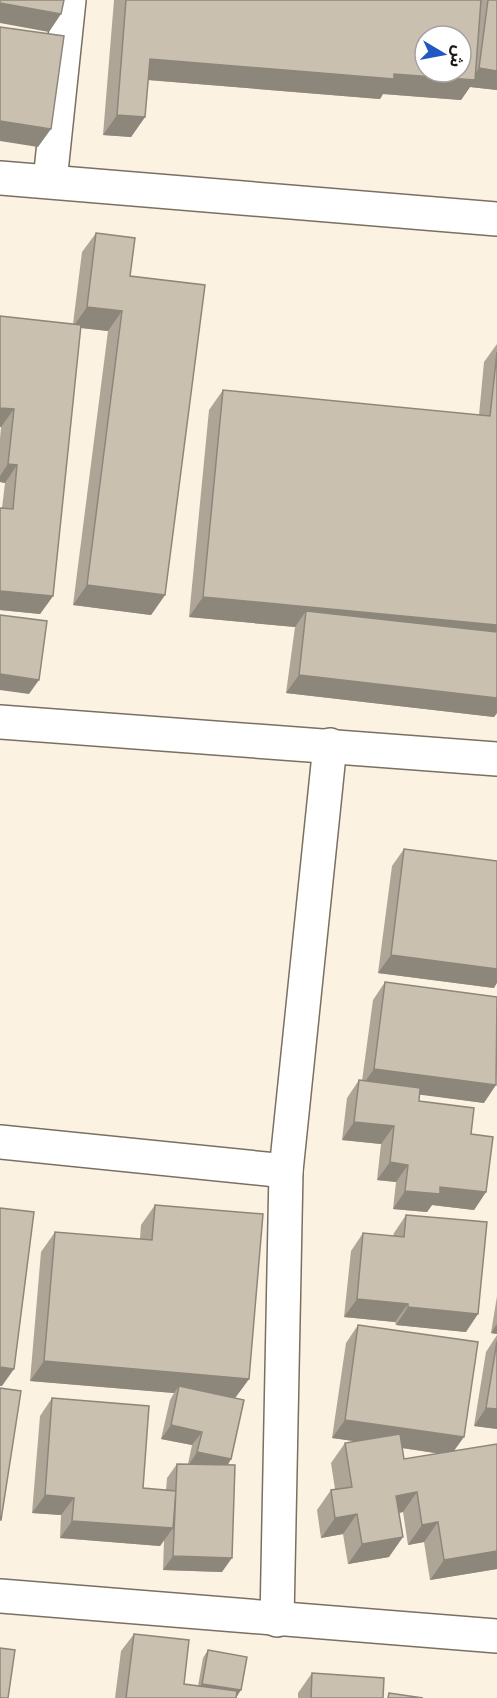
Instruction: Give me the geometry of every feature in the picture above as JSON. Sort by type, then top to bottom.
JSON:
[{"type":"street","points":[[50,181],[69,0]]},
{"type":"street","points":[[0,178],[497,219]]},
{"type":"street","points":[[0,722],[497,759]]},
{"type":"street","points":[[277,1620],[286,1171],[330,745]]},
{"type":"street","points":[[0,1142],[286,1171]]},
{"type":"street","points":[[0,1596],[497,1636]]},
{"type":"building","points":[[0,0],[64,0],[61,14],[0,3]]},
{"type":"building","points":[[126,0],[481,0],[475,80],[473,80],[473,24],[413,24],[413,75],[394,74],[394,79],[150,59],[145,117],[117,115]]},
{"type":"building","points":[[488,0],[497,0],[497,71],[479,68]]},
{"type":"building","points":[[0,27],[64,36],[51,129],[0,121]]},
{"type":"building","points":[[96,233],[135,238],[130,276],[205,285],[165,595],[87,585],[122,311],[87,307]]},
{"type":"building","points":[[0,316],[81,325],[53,596],[0,591],[0,508],[13,509],[17,465],[8,464],[14,409],[0,408]]},
{"type":"building","points":[[497,352],[497,625],[203,597],[223,390],[490,416]]},
{"type":"building","points":[[306,611],[497,632],[497,698],[299,675]]},
{"type":"building","points":[[0,615],[47,621],[39,680],[0,674]]},
{"type":"building","points":[[404,849],[497,861],[497,969],[391,955]]},
{"type":"building","points":[[385,982],[497,997],[496,1085],[374,1069]]},
{"type":"building","points":[[359,1080],[420,1088],[419,1101],[474,1108],[471,1134],[493,1137],[486,1192],[440,1187],[440,1194],[405,1191],[408,1165],[390,1162],[394,1126],[354,1122]]},
{"type":"building","points":[[155,1205],[263,1214],[249,1379],[44,1361],[55,1232],[152,1240]]},
{"type":"building","points":[[0,1208],[34,1212],[14,1369],[0,1367]]},
{"type":"building","points":[[406,1215],[487,1222],[478,1314],[357,1299],[363,1233],[404,1237]]},
{"type":"building","points":[[358,1325],[478,1342],[464,1437],[345,1420]]},
{"type":"building","points":[[497,1341],[497,1409],[486,1408]]},
{"type":"building","points":[[179,1386],[244,1400],[231,1459],[197,1452],[202,1432],[171,1425]]},
{"type":"building","points":[[0,1388],[21,1391],[1,1520],[0,1520]]},
{"type":"building","points":[[52,1398],[149,1406],[143,1488],[176,1491],[173,1528],[72,1521],[74,1498],[45,1495]]},
{"type":"building","points":[[400,1434],[404,1459],[497,1444],[497,1551],[444,1560],[438,1522],[422,1525],[417,1492],[396,1496],[403,1537],[362,1544],[357,1514],[335,1518],[331,1490],[352,1487],[345,1443]]},
{"type":"building","points":[[177,1464],[235,1465],[232,1558],[173,1556]]},
{"type":"building","points":[[134,1634],[189,1640],[184,1684],[237,1691],[236,1698],[126,1698]]},
{"type":"building","points":[[0,1648],[15,1650],[8,1698],[0,1698]]},
{"type":"building","points":[[208,1650],[247,1657],[241,1690],[202,1684]]},
{"type":"building","points":[[312,1673],[384,1678],[383,1698],[311,1698]]},
{"type":"building","points":[[389,1693],[423,1698],[388,1698]]}]
